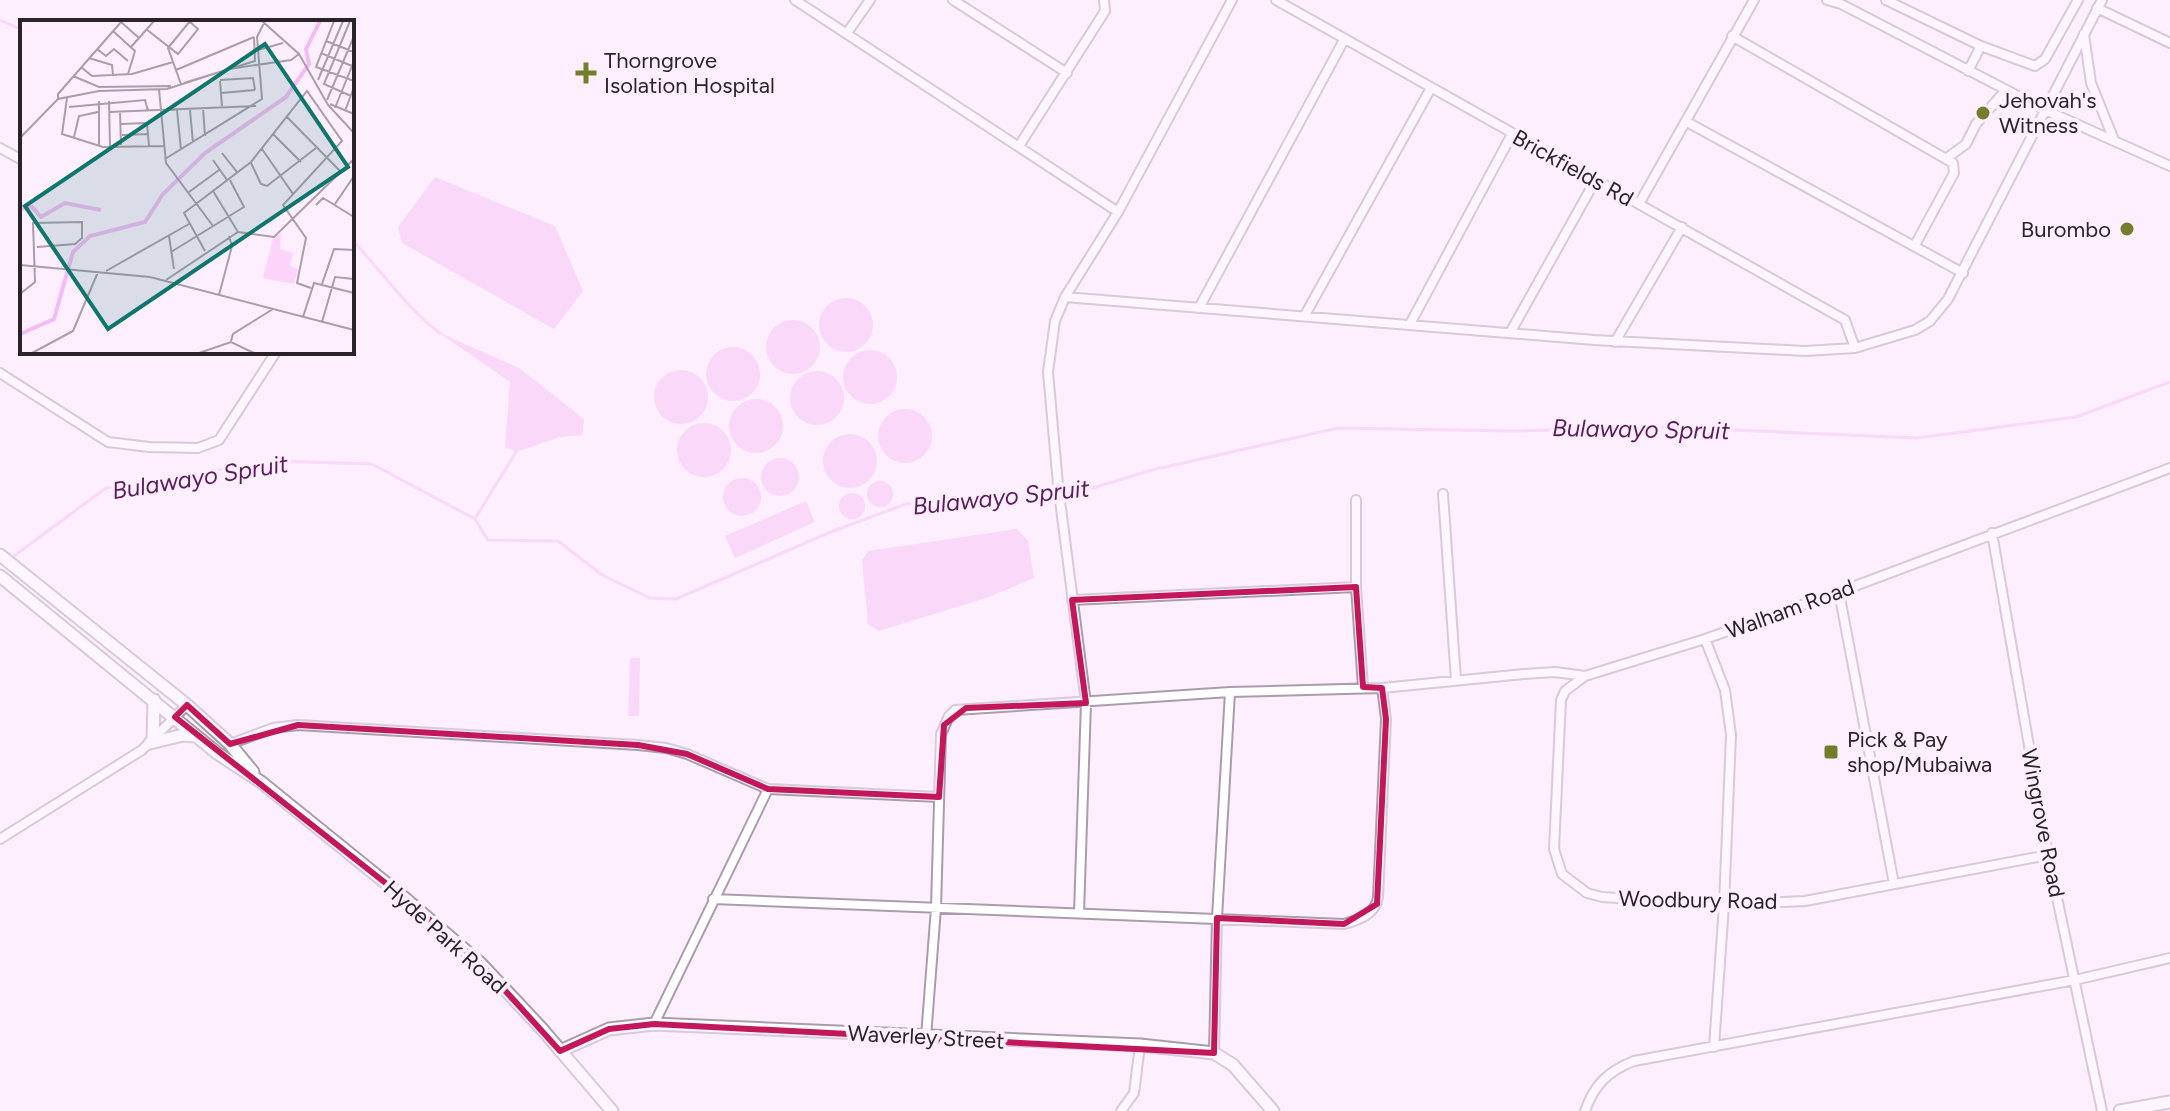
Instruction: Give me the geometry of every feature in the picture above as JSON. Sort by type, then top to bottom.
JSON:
[{"type":"street","points":[[795,0],[1118,212]]},
{"type":"street","points":[[847,33],[870,0]]},
{"type":"street","points":[[953,0],[1067,73]]},
{"type":"street","points":[[1019,146],[1105,11],[1104,0]]},
{"type":"street","points":[[1079,913],[1086,703],[1058,485],[1048,372],[1055,321],[1065,297],[1118,212],[1232,0]]},
{"type":"street","name":"Brickfields Rd","points":[[1276,0],[1845,320],[1855,348]]},
{"type":"street","points":[[1639,204],[1754,0]]},
{"type":"street","points":[[1827,0],[1841,2],[2045,110],[2170,166]]},
{"type":"street","points":[[1886,0],[2030,66],[2040,65],[2078,0]]},
{"type":"street","points":[[1065,297],[1615,342],[1805,351],[1855,348],[1915,330],[1940,311],[1963,273],[2099,4],[2170,43]]},
{"type":"street","points":[[2084,33],[2091,83],[2114,140]]},
{"type":"street","points":[[1732,36],[1953,163],[1954,173],[1915,245]]},
{"type":"street","points":[[1199,308],[1344,40]]},
{"type":"street","points":[[1968,71],[1981,46]]},
{"type":"street","points":[[1305,315],[1431,88]]},
{"type":"street","points":[[1947,158],[1966,144],[1976,124],[2006,90]]},
{"type":"street","points":[[1687,122],[1963,273]]},
{"type":"street","points":[[1410,324],[1512,134]]},
{"type":"street","points":[[0,148],[20,159]]},
{"type":"street","points":[[1510,333],[1595,181]]},
{"type":"street","points":[[1615,342],[1682,227]]},
{"type":"street","points":[[0,373],[108,442],[198,448],[219,440],[275,354]]},
{"type":"street","name":"Walham Road","points":[[1585,676],[1705,639],[1839,592],[2170,468]]},
{"type":"street","points":[[1443,494],[1456,680]]},
{"type":"street","points":[[1356,500],[1356,587],[1363,687]]},
{"type":"street","name":"Wingrove Road","points":[[1992,533],[2048,855],[2102,1111]]},
{"type":"street","name":"Hyde Park Road","points":[[5,558],[187,705],[230,744],[261,782]]},
{"type":"street","name":"Hyde Park Road","points":[[0,576],[217,753],[261,782],[481,964],[612,1111]]},
{"type":"street","points":[[1072,600],[1356,587]]},
{"type":"street","points":[[1839,592],[1894,884]]},
{"type":"street","points":[[1705,639],[1725,690],[1731,735],[1714,1047]]},
{"type":"street","points":[[123,675],[133,661]]},
{"type":"street","points":[[926,1037],[936,908],[941,734],[955,710],[1230,692],[1382,688],[1555,672],[1585,676]]},
{"type":"street","name":"Woodbury Road","points":[[1585,676],[1565,691],[1559,709],[1554,849],[1562,874],[1587,893],[1602,897],[1724,905],[1805,901],[2048,855]]},
{"type":"street","points":[[713,899],[1344,924],[1360,919],[1374,910],[1378,897],[1386,719],[1382,688]]},
{"type":"street","points":[[1230,692],[1217,918],[1214,1053],[1233,1065],[1273,1111]]},
{"type":"street","points":[[152,742],[154,700]]},
{"type":"street","points":[[0,839],[152,742],[187,705]]},
{"type":"street","points":[[230,744],[273,728],[298,725],[638,745],[687,754],[768,789],[939,797]]},
{"type":"street","points":[[152,742],[183,735],[197,736]]},
{"type":"street","points":[[654,1024],[768,789]]},
{"type":"street","points":[[1585,1111],[1597,1086],[1617,1067],[1634,1061],[2075,980],[2170,958]]},
{"type":"street","name":"Waverley Street","points":[[560,1051],[609,1029],[654,1024],[1140,1045],[1214,1053]]},
{"type":"street","points":[[1121,1111],[1134,1093],[1140,1045]]},
{"type":"street","points":[[2120,1111],[2170,1102]]},
{"type":"highlighted area","points":[[1356,587],[1363,687],[1382,688],[1386,719],[1377,904],[1344,924],[1217,918],[1214,1053],[654,1024],[609,1029],[560,1051],[481,964],[402,896],[175,717],[187,705],[230,744],[298,725],[638,745],[687,754],[768,789],[939,797],[944,725],[966,708],[1086,703],[1072,600]]},
{"type":"shaded area","points":[[435,177],[555,226],[583,291],[554,329],[402,243],[398,227]]},
{"type":"shaded area","points":[[846,298],[865,306],[873,325],[865,344],[846,352],[827,344],[819,325],[827,306]]},
{"type":"shaded area","points":[[793,320],[812,328],[820,347],[812,366],[793,374],[774,366],[766,347],[774,328]]},
{"type":"shaded area","points":[[438,332],[519,368],[584,419],[582,435],[560,437],[516,452],[505,447],[510,382]]},
{"type":"shaded area","points":[[733,347],[752,355],[760,374],[752,393],[733,401],[714,393],[706,374],[714,355]]},
{"type":"shaded area","points":[[870,350],[889,358],[897,377],[889,396],[870,404],[851,396],[843,377],[851,358]]},
{"type":"shaded area","points":[[681,370],[700,378],[708,397],[700,416],[681,424],[662,416],[654,397],[662,378]]},
{"type":"shaded area","points":[[817,371],[836,379],[844,398],[836,417],[817,425],[798,417],[790,398],[798,379]]},
{"type":"shaded area","points":[[756,399],[775,407],[783,426],[775,445],[756,453],[737,445],[729,426],[737,407]]},
{"type":"shaded area","points":[[905,409],[924,417],[932,436],[924,455],[905,463],[886,455],[878,436],[886,417]]},
{"type":"shaded area","points":[[704,423],[723,431],[731,450],[723,469],[704,477],[685,469],[677,450],[685,431]]},
{"type":"shaded area","points":[[850,434],[869,442],[877,461],[869,480],[850,488],[831,480],[823,461],[831,442]]},
{"type":"shaded area","points":[[780,458],[794,463],[799,477],[794,491],[780,496],[766,491],[761,477],[766,463]]},
{"type":"shaded area","points":[[742,478],[756,483],[761,497],[756,511],[742,516],[728,511],[723,497],[728,483]]},
{"type":"shaded area","points":[[880,481],[889,485],[893,494],[889,503],[880,507],[871,503],[867,494],[871,485]]},
{"type":"shaded area","points":[[852,493],[861,497],[865,506],[861,515],[852,519],[843,515],[839,506],[843,497]]},
{"type":"shaded area","points":[[806,501],[815,522],[735,558],[725,536]]},
{"type":"shaded area","points":[[1017,529],[1028,541],[1034,578],[989,597],[879,631],[868,624],[862,560],[868,551]]},
{"type":"shaded area","points":[[630,658],[640,658],[639,716],[628,716]]},
{"type":"waterway","points":[[0,20],[20,29]]},
{"type":"waterway","points":[[354,242],[405,301],[440,333]]},
{"type":"waterway","name":"Bulawayo Spruit","points":[[10,559],[106,488],[273,461],[372,464],[475,519],[488,540],[558,541],[602,575],[650,598],[676,599],[833,531],[906,504],[1022,498],[1083,491],[1152,470],[1338,428],[1512,431],[1667,427],[1917,438],[2076,417],[2170,382]]},
{"type":"waterway","points":[[476,517],[518,449]]},
{"type":"place","name":"Thorngrove Isolation Hospital","points":[[586,73]]},
{"type":"place","name":"Jehovah's Witness","points":[[1983,113]]},
{"type":"place","name":"Burombo","points":[[2127,229]]},
{"type":"place","name":"Pick & Pay shop/Mubaiwa","points":[[1831,752]]}]
